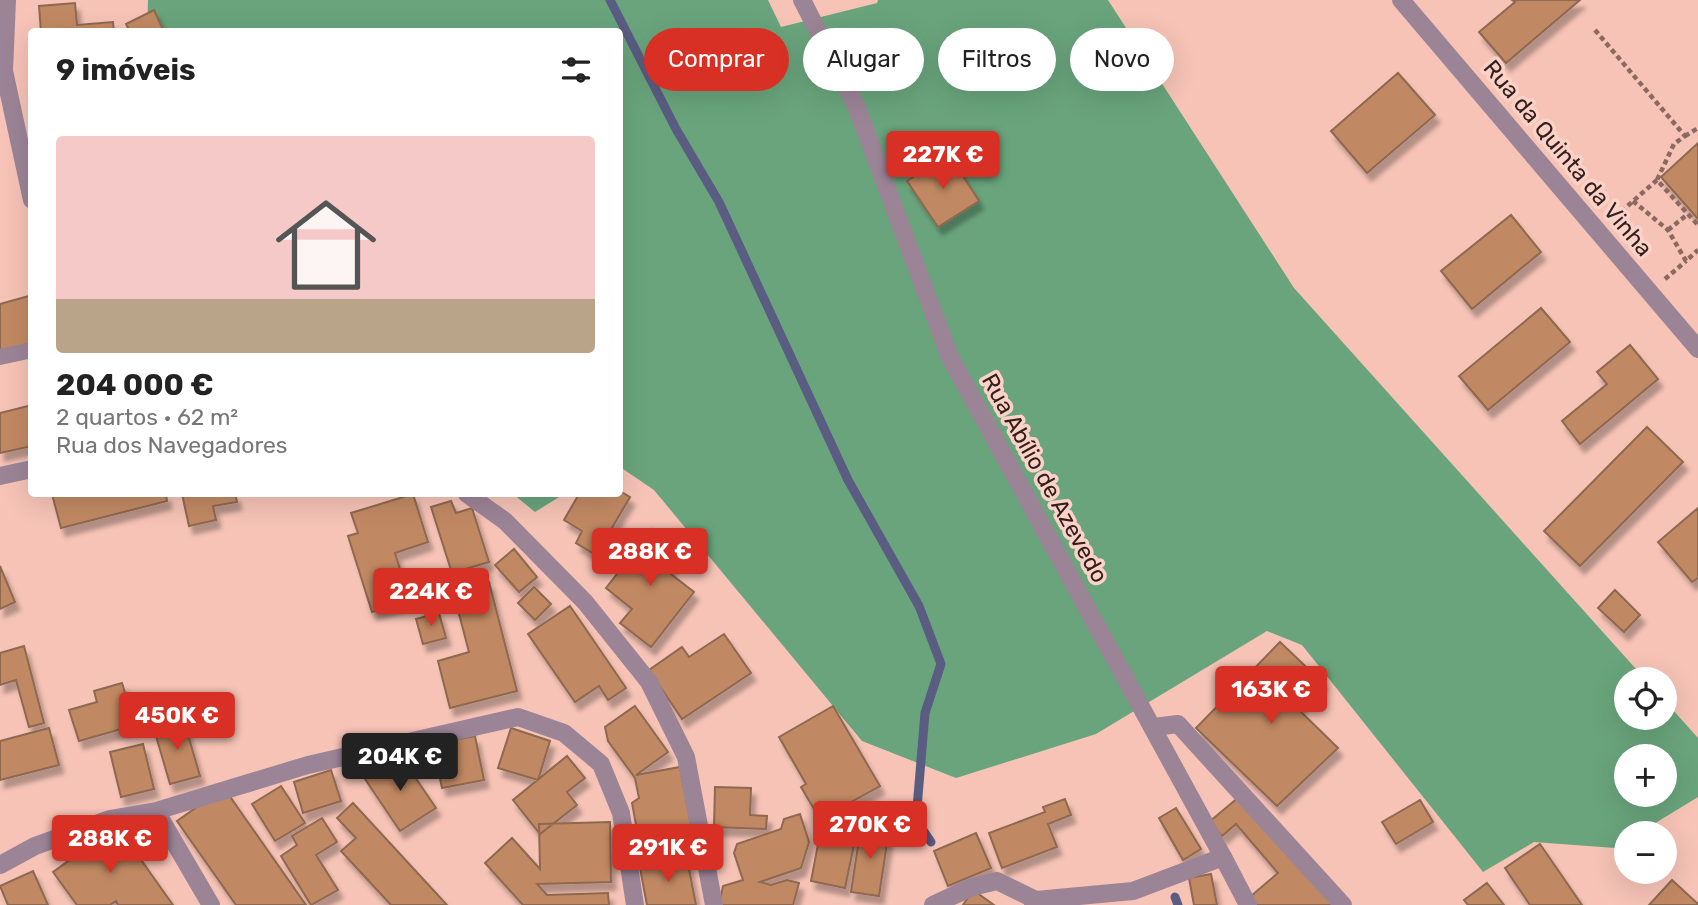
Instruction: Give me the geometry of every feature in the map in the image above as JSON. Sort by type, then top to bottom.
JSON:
[{"type":"street","points":[[7,0],[4,71],[28,182]]},
{"type":"street","name":"Rua Abílio de Azevedo","points":[[803,0],[857,108],[950,357],[1154,727],[1248,905]]},
{"type":"street","name":"Rua da Quinta da Vinha","points":[[1401,0],[1698,349]]},
{"type":"street","points":[[0,476],[28,470]]},
{"type":"street","points":[[471,497],[505,521],[585,602],[649,682],[685,757],[713,905]]},
{"type":"street","points":[[0,865],[35,846],[110,819],[156,811],[308,765],[517,718],[564,733],[601,764],[621,813],[635,905]]},
{"type":"street","points":[[1154,727],[1178,724],[1343,905]]},
{"type":"street","points":[[156,811],[211,905]]},
{"type":"street","points":[[933,905],[972,887],[997,881],[1035,902],[1133,891],[1223,856]]},
{"type":"lane","points":[[0,358],[28,351]]},
{"type":"path","points":[[1595,30],[1685,136]]},
{"type":"path","points":[[1698,128],[1674,144],[1657,180],[1633,201],[1668,230],[1686,261],[1698,250]]},
{"type":"path","points":[[1657,180],[1698,225]]},
{"type":"path","points":[[1668,230],[1688,214]]},
{"type":"green space","points":[[148,0],[768,0],[781,27],[877,3],[878,0],[1108,0],[1126,28],[1070,28],[1070,91],[1167,91],[1294,288],[1634,667],[1614,667],[1614,730],[1677,730],[1677,715],[1698,738],[1698,797],[1659,821],[1614,821],[1614,848],[1534,842],[1483,872],[1302,645],[1267,631],[1096,734],[956,778],[862,741],[654,490],[623,469],[623,28],[147,28]]},
{"type":"green space","points":[[517,497],[559,497],[535,512]]},
{"type":"building","points":[[1512,0],[1580,0],[1506,63],[1479,32],[1515,2]]},
{"type":"building","points":[[75,3],[77,25],[113,22],[114,28],[41,28],[39,6]]},
{"type":"building","points":[[154,10],[162,28],[128,28],[126,24]]},
{"type":"building","points":[[1398,73],[1435,115],[1367,173],[1331,131]]},
{"type":"building","points":[[1698,143],[1698,219],[1661,177]]},
{"type":"building","points":[[949,154],[979,201],[938,227],[907,181]]},
{"type":"building","points":[[1511,215],[1541,252],[1472,309],[1441,271]]},
{"type":"building","points":[[28,296],[28,344],[0,352],[0,304]]},
{"type":"building","points":[[1541,308],[1570,342],[1488,410],[1459,376]]},
{"type":"building","points":[[1630,345],[1658,379],[1580,444],[1562,421],[1607,384],[1597,372]]},
{"type":"building","points":[[28,406],[28,447],[0,453],[0,413]]},
{"type":"building","points":[[1647,427],[1683,462],[1580,566],[1544,531]]},
{"type":"building","points":[[623,493],[630,497],[596,555],[576,543],[582,531],[564,520],[577,497],[623,497]]},
{"type":"building","points":[[53,497],[166,497],[167,501],[61,528]]},
{"type":"building","points":[[183,497],[236,497],[237,502],[213,506],[216,520],[189,526]]},
{"type":"building","points":[[403,497],[414,497],[428,542],[395,553],[410,601],[372,612],[348,536],[358,533],[351,513]]},
{"type":"building","points":[[451,501],[456,513],[472,508],[489,562],[452,573],[431,507]]},
{"type":"building","points":[[1698,508],[1698,578],[1692,582],[1658,542]]},
{"type":"building","points":[[652,529],[682,552],[667,571],[694,592],[651,647],[620,623],[632,609],[606,588]]},
{"type":"building","points":[[514,549],[537,577],[519,592],[495,565]]},
{"type":"building","points":[[0,566],[15,602],[0,609]]},
{"type":"building","points":[[489,582],[517,691],[450,708],[438,661],[469,652],[453,591]]},
{"type":"building","points":[[534,587],[551,604],[535,620],[518,603]]},
{"type":"building","points":[[1615,590],[1640,615],[1624,632],[1598,608]]},
{"type":"building","points":[[570,606],[626,688],[608,700],[599,686],[575,702],[528,634]]},
{"type":"building","points":[[439,613],[446,638],[423,644],[416,619]]},
{"type":"building","points":[[724,634],[751,673],[682,719],[649,670],[682,647],[689,657]]},
{"type":"building","points":[[1280,642],[1322,682],[1297,708],[1338,748],[1277,806],[1196,728]]},
{"type":"building","points":[[24,646],[44,723],[29,727],[16,680],[0,685],[0,653]]},
{"type":"building","points":[[122,683],[127,699],[145,693],[153,720],[79,741],[69,710],[97,702],[94,691]]},
{"type":"building","points":[[635,706],[668,752],[636,775],[680,767],[694,841],[641,852],[632,803],[639,798],[635,778],[608,741],[605,727]]},
{"type":"building","points":[[833,706],[880,786],[853,801],[856,806],[823,824],[801,787],[806,784],[779,737]]},
{"type":"building","points":[[184,721],[200,776],[170,784],[154,729]]},
{"type":"building","points":[[49,728],[59,765],[0,780],[0,741]]},
{"type":"building","points":[[511,728],[550,741],[538,780],[498,768]]},
{"type":"building","points":[[475,736],[484,780],[442,788],[433,744]]},
{"type":"building","points":[[143,744],[154,789],[121,797],[110,752]]},
{"type":"building","points":[[400,755],[436,808],[400,831],[365,779]]},
{"type":"building","points":[[567,756],[585,778],[567,792],[577,805],[540,834],[513,800]]},
{"type":"building","points":[[331,770],[341,801],[303,813],[294,782]]},
{"type":"building","points":[[281,786],[305,823],[275,841],[252,804]]},
{"type":"building","points":[[715,787],[751,788],[750,815],[767,816],[766,829],[714,827]]},
{"type":"building","points":[[224,788],[306,905],[236,905],[177,821]]},
{"type":"building","points":[[1239,797],[1334,905],[1247,905],[1244,902],[1278,873],[1236,824],[1222,836],[1209,822]]},
{"type":"building","points":[[1065,799],[1071,815],[1048,824],[1057,847],[1002,868],[989,833],[1045,812],[1043,807]]},
{"type":"building","points":[[1420,800],[1433,822],[1396,844],[1382,822]]},
{"type":"building","points":[[353,803],[447,905],[391,905],[341,851],[356,838],[337,818]]},
{"type":"building","points":[[1176,808],[1201,849],[1183,860],[1159,818]]},
{"type":"building","points":[[800,814],[809,842],[801,868],[760,882],[771,885],[787,880],[799,883],[793,905],[719,905],[723,886],[743,880],[734,853],[737,844],[781,829],[784,819]]},
{"type":"building","points":[[322,818],[337,842],[316,855],[338,890],[311,905],[281,856],[297,845],[292,836]]},
{"type":"building","points":[[610,822],[611,882],[537,884],[547,895],[608,893],[609,905],[523,905],[485,863],[512,838],[540,869],[539,824]]},
{"type":"building","points":[[822,823],[857,830],[845,888],[811,881]]},
{"type":"building","points":[[117,826],[173,905],[118,905],[116,901],[110,905],[77,905],[53,872]]},
{"type":"building","points":[[861,826],[889,830],[879,896],[851,892]]},
{"type":"building","points":[[976,833],[991,868],[948,886],[934,851]]},
{"type":"building","points":[[1540,844],[1582,905],[1530,905],[1505,868]]},
{"type":"building","points":[[687,859],[696,905],[647,905],[640,868]]},
{"type":"building","points":[[33,871],[48,905],[8,905],[0,886]]},
{"type":"building","points":[[1211,874],[1217,905],[1194,905],[1189,878]]},
{"type":"building","points":[[1487,883],[1504,905],[1468,905],[1464,900]]},
{"type":"building","points":[[1668,884],[1676,884],[1698,904],[1698,905],[1649,905]]},
{"type":"building","points":[[973,890],[994,905],[963,905]]},
{"type":"waterway","points":[[610,0],[676,129],[719,202],[848,480],[919,606],[941,664],[925,713],[916,820],[931,842]]},
{"type":"waterway","points":[[1175,897],[1178,905]]}]
